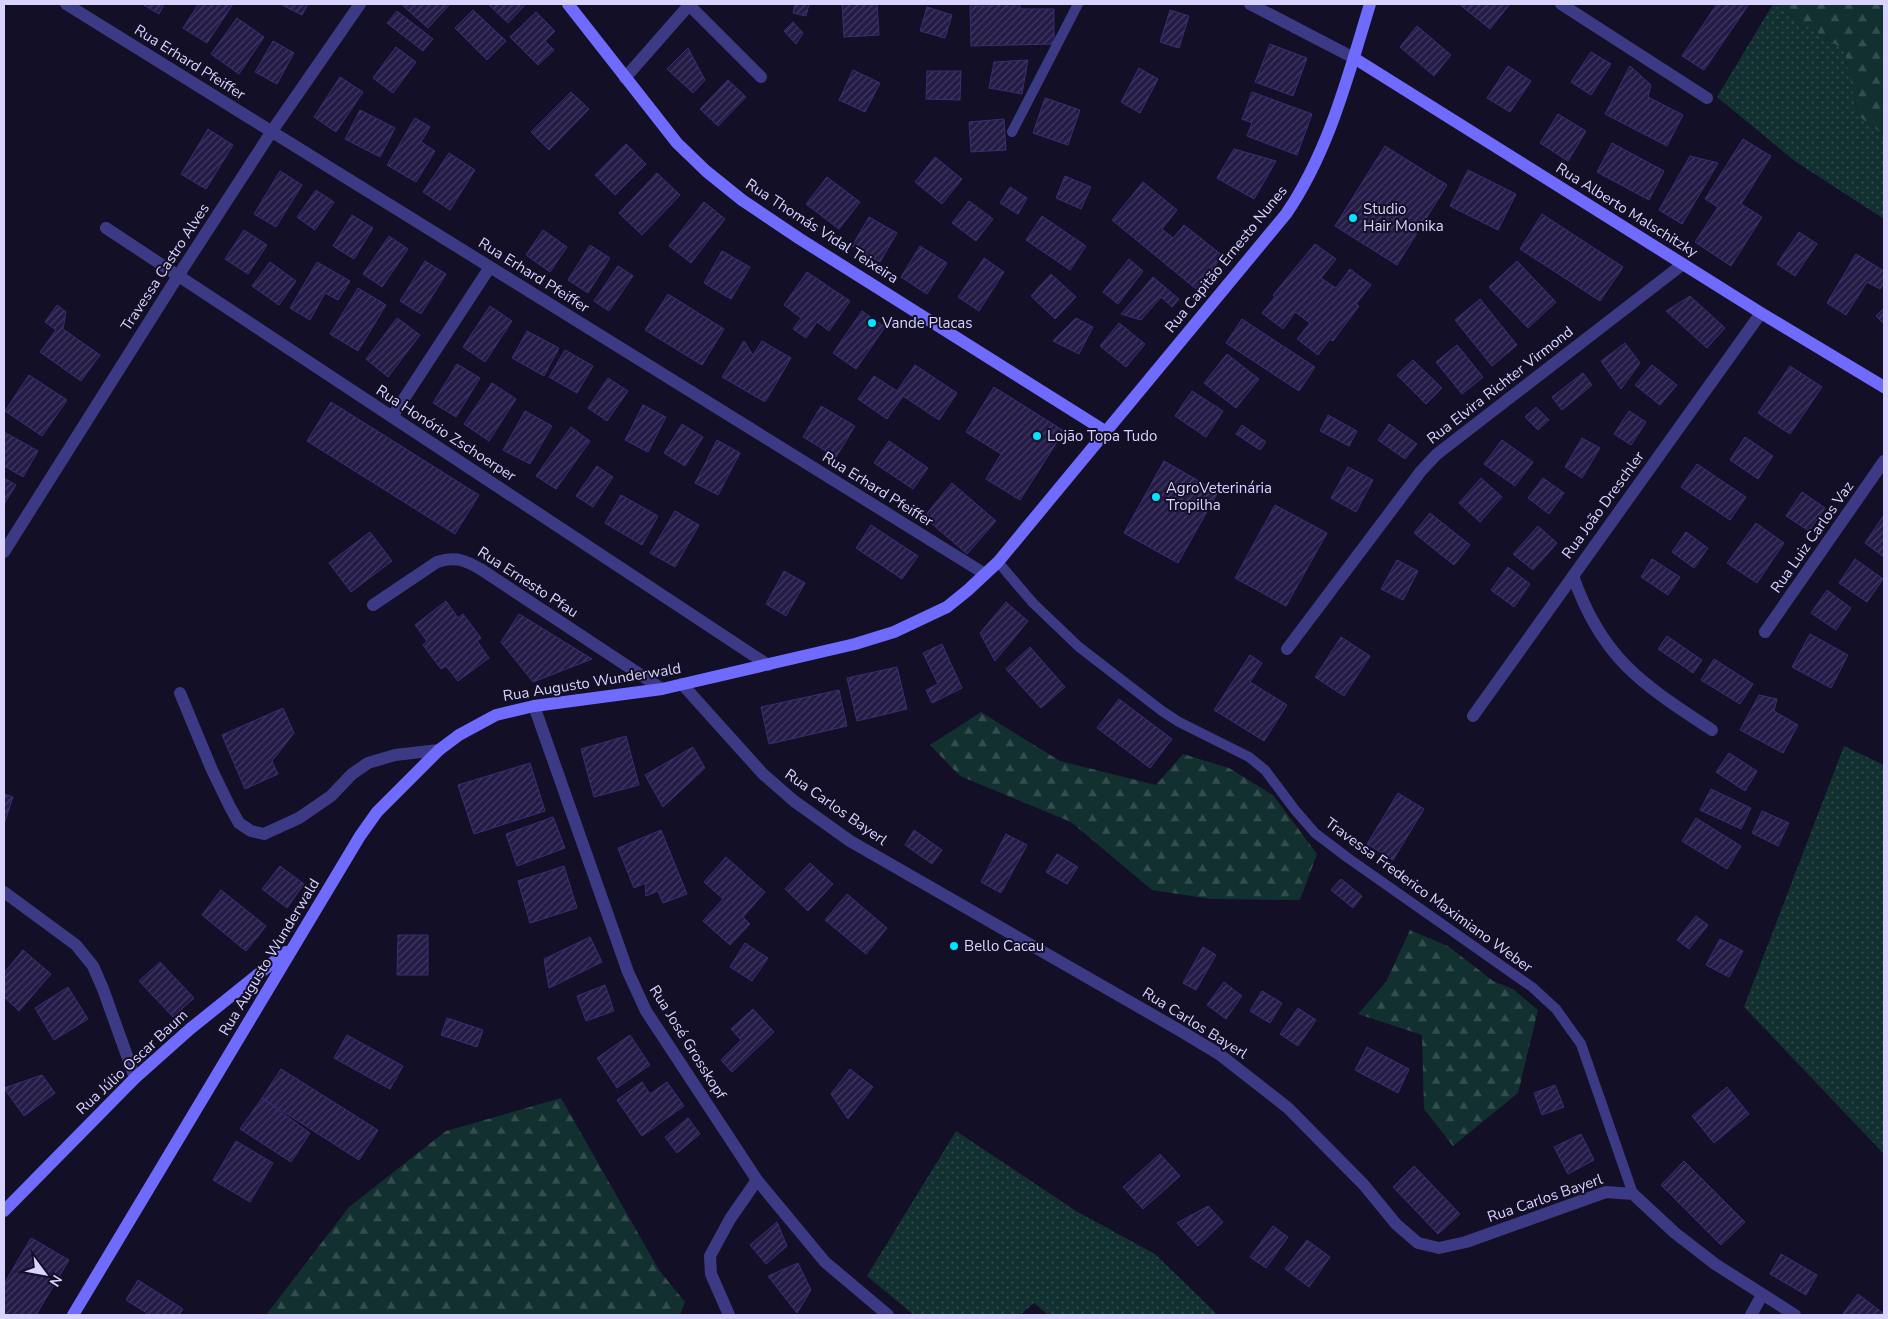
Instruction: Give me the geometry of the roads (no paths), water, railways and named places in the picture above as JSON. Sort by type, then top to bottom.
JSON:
[{"type":"main road","name":"Rua Thomás Vidal Teixeira","points":[[568,4],[677,143],[706,171],[742,200],[793,235],[1105,432]]},
{"type":"main road","name":"Rua Capitão Ernesto Nunes","points":[[1105,432],[1286,214],[1302,191],[1324,145],[1354,58],[1370,4]]},
{"type":"main road","name":"Rua Alberto Malschitzky","points":[[1354,58],[1683,264],[1884,387]]},
{"type":"main road","name":"Rua Augusto Wunderwald","points":[[73,1315],[360,836],[377,812],[439,750],[460,735],[496,715],[534,706],[662,689],[856,644],[894,632],[947,607],[998,562],[1105,432]]},
{"type":"main road","name":"Rua Júlio Oscar Baum","points":[[4,1211],[135,1078],[198,1023],[292,948]]},
{"type":"street","name":"Rua Erhard Pfeiffer","points":[[66,4],[986,574]]},
{"type":"street","name":"Travessa Castro Alves","points":[[4,552],[178,276],[272,132],[360,4]]},
{"type":"street","points":[[1250,4],[1354,58]]},
{"type":"street","points":[[1561,4],[1708,98]]},
{"type":"street","points":[[625,78],[689,5],[761,77]]},
{"type":"street","name":"Rua Honório Zschoerper","points":[[106,228],[768,665]]},
{"type":"street","name":"Rua Elvira Richter Virmond","points":[[1287,649],[1406,491],[1437,454],[1683,264]]},
{"type":"street","points":[[392,417],[490,267]]},
{"type":"street","name":"Rua João Dreschler","points":[[1472,716],[1761,312]]},
{"type":"street","name":"Rua Luiz Carlos Vaz","points":[[1766,632],[1884,461]]},
{"type":"street","name":"Rua Ernesto Pfau","points":[[373,605],[437,562],[448,558],[460,559],[482,570],[662,689]]},
{"type":"street","points":[[1573,576],[1582,601],[1597,630],[1612,652],[1645,684],[1712,730]]},
{"type":"street","name":"Rua Carlos Bayerl","points":[[682,684],[763,774],[794,801],[850,841],[1179,1030],[1219,1054],[1254,1080],[1288,1108],[1364,1185],[1396,1224],[1418,1243],[1439,1248],[1466,1242],[1606,1192],[1633,1194]]},
{"type":"street","points":[[180,693],[212,770],[230,807],[239,823],[258,833],[264,834],[278,829],[312,810],[331,796],[352,774],[368,763],[395,755],[439,750]]},
{"type":"street","name":"Rua José Grosskopf","points":[[534,706],[628,972],[646,1011],[756,1180],[825,1262],[888,1315]]},
{"type":"street","points":[[4,892],[76,945],[93,966],[135,1078]]},
{"type":"street","points":[[729,1315],[711,1274],[710,1256],[718,1238],[756,1180]]},
{"type":"street","points":[[1633,1194],[1675,1233],[1715,1264],[1795,1315]]},
{"type":"street","points":[[1751,1315],[1766,1297]]},
{"type":"street","points":[[1766,1297],[1775,1315]]},
{"type":"lane","points":[[1012,132],[1078,4]]},
{"type":"lane","name":"Travessa Frederico Maximiano Weber","points":[[998,562],[1060,630],[1087,653],[1179,722],[1249,757],[1265,770],[1295,810],[1315,832],[1348,858],[1532,987],[1556,1010],[1581,1044],[1633,1194]]},
{"type":"place","name":"Studio Hair Monika","points":[[1353,218]]},
{"type":"place","name":"Vande Placas","points":[[872,323]]},
{"type":"place","name":"Lojão Topa Tudo","points":[[1037,436]]},
{"type":"place","name":"AgroVeterinária Tropilha","points":[[1156,497]]},
{"type":"place","name":"Bello Cacau","points":[[954,946]]}]
